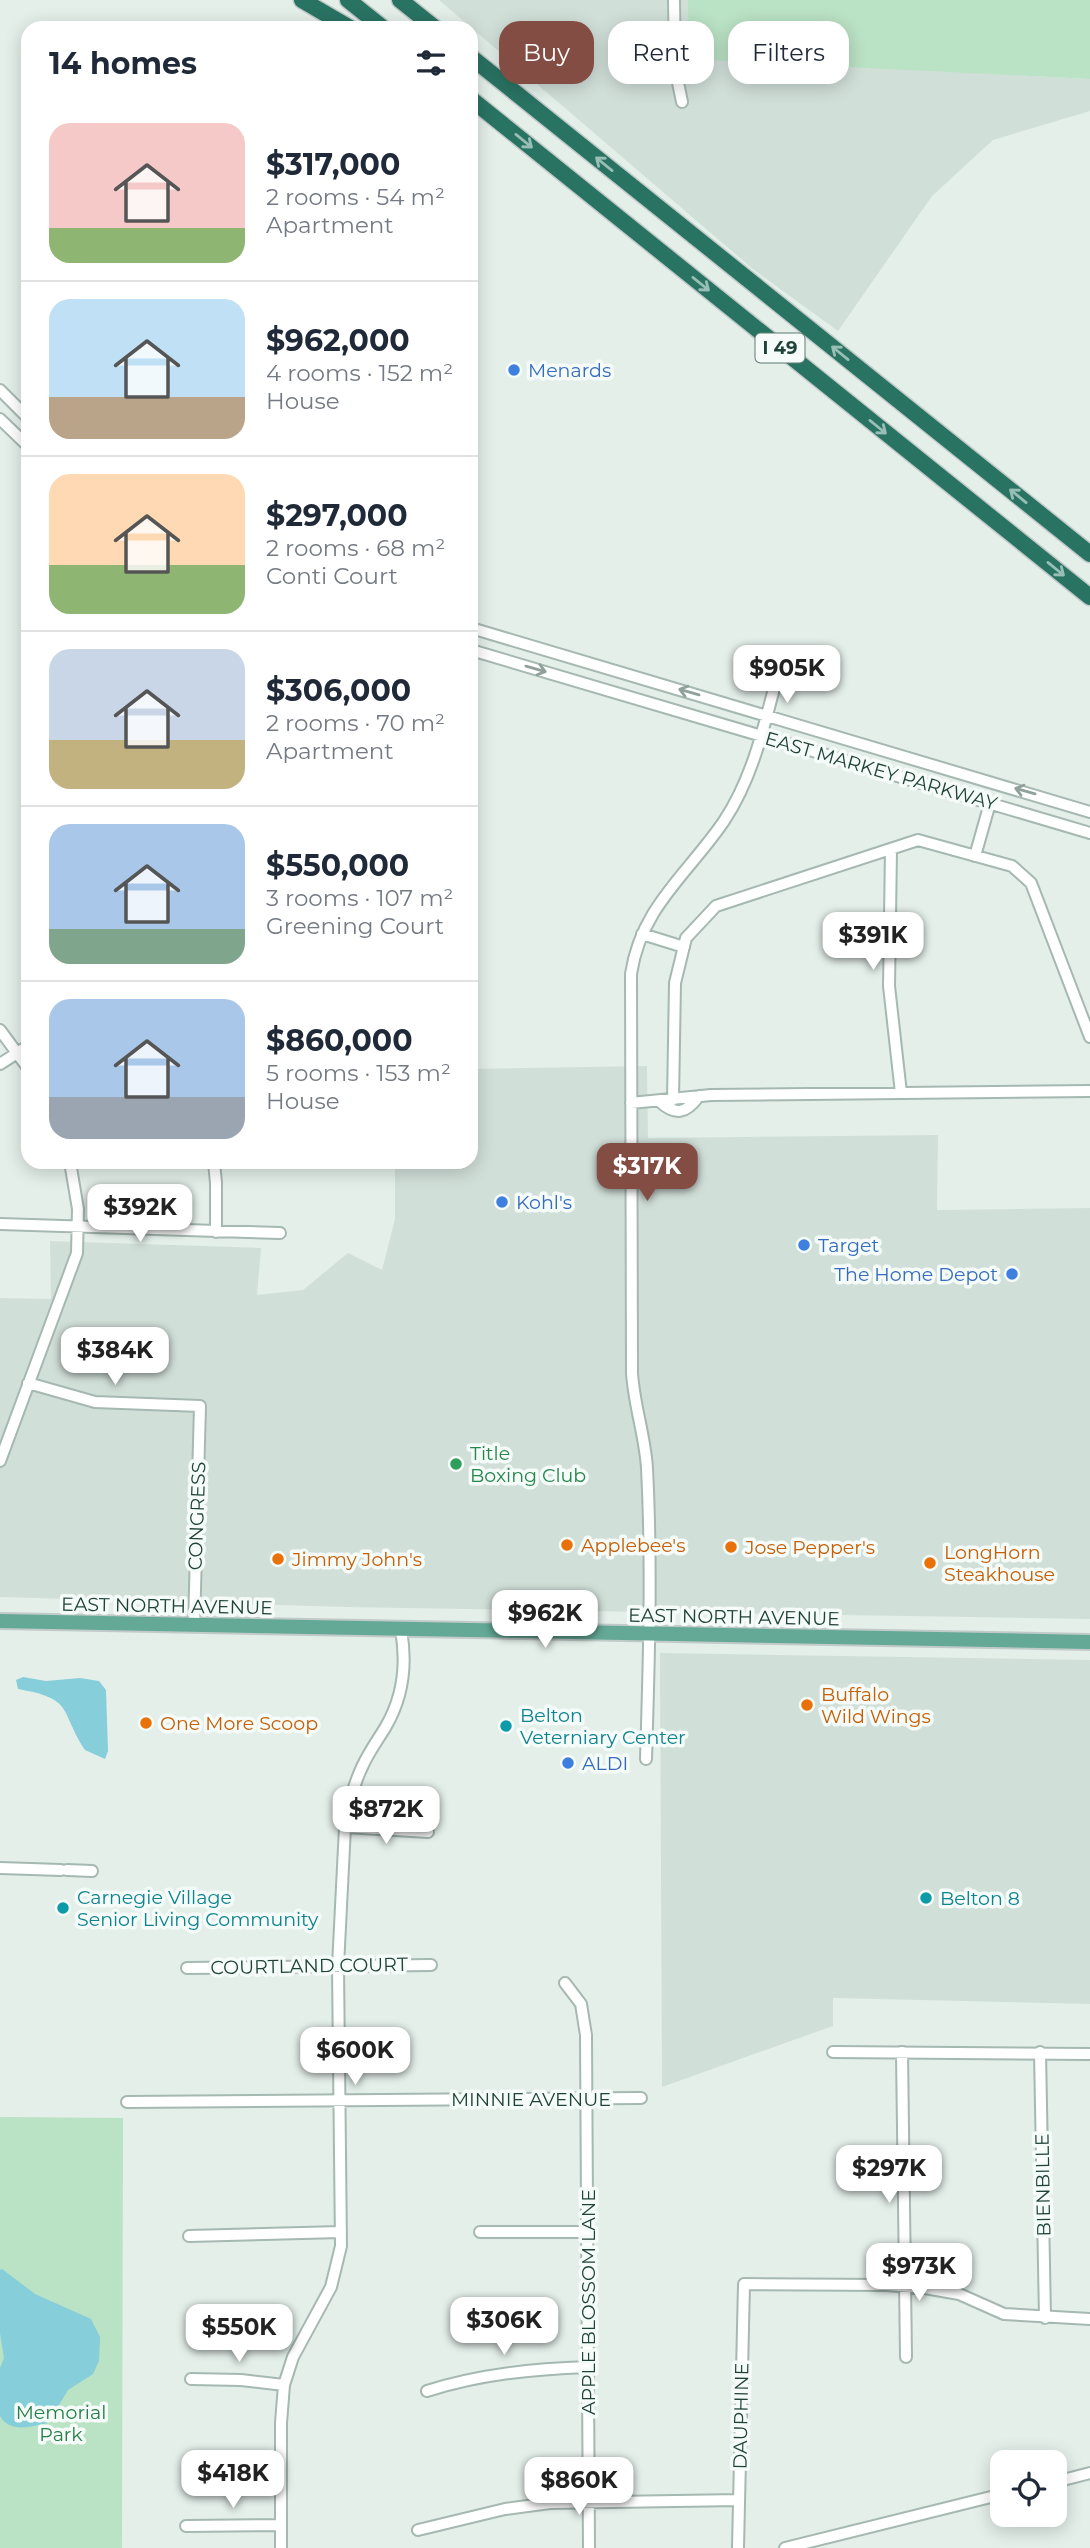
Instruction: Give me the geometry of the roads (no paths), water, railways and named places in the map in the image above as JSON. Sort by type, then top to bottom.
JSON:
[{"type":"highway","points":[[302,0],[337,21]]},
{"type":"highway","points":[[348,0],[374,21]]},
{"type":"highway","points":[[400,0],[426,21]]},
{"type":"highway","points":[[414,0],[430,21]]},
{"type":"highway","name":"I 49","points":[[478,63],[1090,554]]},
{"type":"highway","name":"I 49","points":[[478,105],[1090,597]]},
{"type":"main road","name":"EAST NORTH AVENUE","points":[[0,1621],[1090,1642]]},
{"type":"street","points":[[674,0],[675,68],[682,102]]},
{"type":"street","points":[[0,390],[21,411]]},
{"type":"street","points":[[0,419],[21,439]]},
{"type":"street","name":"EAST MARKEY PARKWAY","points":[[478,630],[1090,812]]},
{"type":"street","name":"EAST MARKEY PARKWAY","points":[[478,652],[1090,833]]},
{"type":"street","points":[[646,1759],[650,1634],[646,1466],[632,1373],[631,974],[634,953],[648,920],[668,889],[724,820],[753,763],[776,681]]},
{"type":"street","points":[[975,856],[990,803]]},
{"type":"street","points":[[673,1100],[675,983],[686,938],[716,906],[918,840],[1012,866],[1031,883],[1090,1037]]},
{"type":"street","points":[[891,849],[888,986],[901,1093]]},
{"type":"street","points":[[642,934],[684,947]]},
{"type":"street","points":[[0,1030],[21,1058]]},
{"type":"street","points":[[0,1064],[21,1051]]},
{"type":"street","points":[[631,1103],[699,1096],[1090,1091]]},
{"type":"street","points":[[659,1101],[668,1109],[687,1110],[699,1096]]},
{"type":"street","points":[[0,1461],[77,1253],[79,1209],[71,1169]]},
{"type":"street","points":[[215,1169],[216,1232]]},
{"type":"street","points":[[0,1224],[280,1233]]},
{"type":"street","name":"CONGRESS","points":[[28,1383],[95,1402],[200,1406],[194,1626]]},
{"type":"street","points":[[281,2548],[281,2423],[284,2385],[293,2357],[326,2298],[340,2256],[338,1966],[345,1828],[354,1787],[362,1767],[390,1719],[399,1696],[404,1663],[401,1630]]},
{"type":"street","points":[[345,1828],[428,1832]]},
{"type":"street","points":[[0,1868],[92,1871]]},
{"type":"street","name":"COURTLAND COURT","points":[[187,1968],[431,1965]]},
{"type":"street","name":"APPLE BLOSSOM LANE","points":[[565,1983],[578,1998],[585,2020],[589,2548]]},
{"type":"street","points":[[833,2052],[1090,2054]]},
{"type":"street","points":[[902,2052],[906,2357]]},
{"type":"street","name":"BIENBILLE","points":[[1040,2052],[1045,2318]]},
{"type":"street","name":"MINNIE AVENUE","points":[[127,2102],[640,2098]]},
{"type":"street","points":[[189,2236],[341,2232]]},
{"type":"street","points":[[480,2232],[587,2232]]},
{"type":"street","name":"DAUPHINE","points":[[738,2548],[744,2284],[906,2287]]},
{"type":"street","points":[[906,2287],[959,2294],[1004,2314],[1090,2319]]},
{"type":"street","points":[[427,2391],[464,2380],[506,2373],[588,2367]]},
{"type":"street","points":[[191,2379],[242,2380],[284,2385]]},
{"type":"street","points":[[1067,2479],[1090,2473]]},
{"type":"street","points":[[785,2548],[990,2497]]},
{"type":"street","points":[[418,2530],[529,2505],[589,2501],[739,2500]]},
{"type":"street","points":[[186,2526],[281,2525]]},
{"type":"water","points":[[23,1677],[46,1681],[80,1678],[99,1681],[106,1690],[108,1751],[105,1759],[85,1750],[63,1708],[57,1702],[49,1697],[18,1689],[16,1680]]},
{"type":"water","points":[[2,2269],[35,2294],[91,2319],[100,2337],[99,2361],[93,2374],[68,2390],[48,2423],[15,2427],[4,2422],[0,2416],[0,2368],[4,2358],[0,2333]]},
{"type":"place","name":"Menards","points":[[514,370]]},
{"type":"place","name":"Kohl's","points":[[502,1202]]},
{"type":"place","name":"Target","points":[[804,1245]]},
{"type":"place","name":"The Home Depot","points":[[1012,1274]]},
{"type":"place","name":"Title Boxing Club","points":[[456,1464]]},
{"type":"place","name":"Applebee's","points":[[567,1545]]},
{"type":"place","name":"Jose Pepper's","points":[[731,1547]]},
{"type":"place","name":"Jimmy John's","points":[[278,1559]]},
{"type":"place","name":"LongHorn Steakhouse","points":[[930,1563]]},
{"type":"place","name":"Buffalo Wild Wings","points":[[807,1705]]},
{"type":"place","name":"One More Scoop","points":[[146,1723]]},
{"type":"place","name":"Belton Veterniary Center","points":[[506,1726]]},
{"type":"place","name":"ALDI","points":[[568,1763]]},
{"type":"place","name":"Belton 8","points":[[926,1898]]},
{"type":"place","name":"Carnegie Village Senior Living Community","points":[[63,1908]]},
{"type":"park label","name":"Memorial Park","points":[[61,2423]]}]
